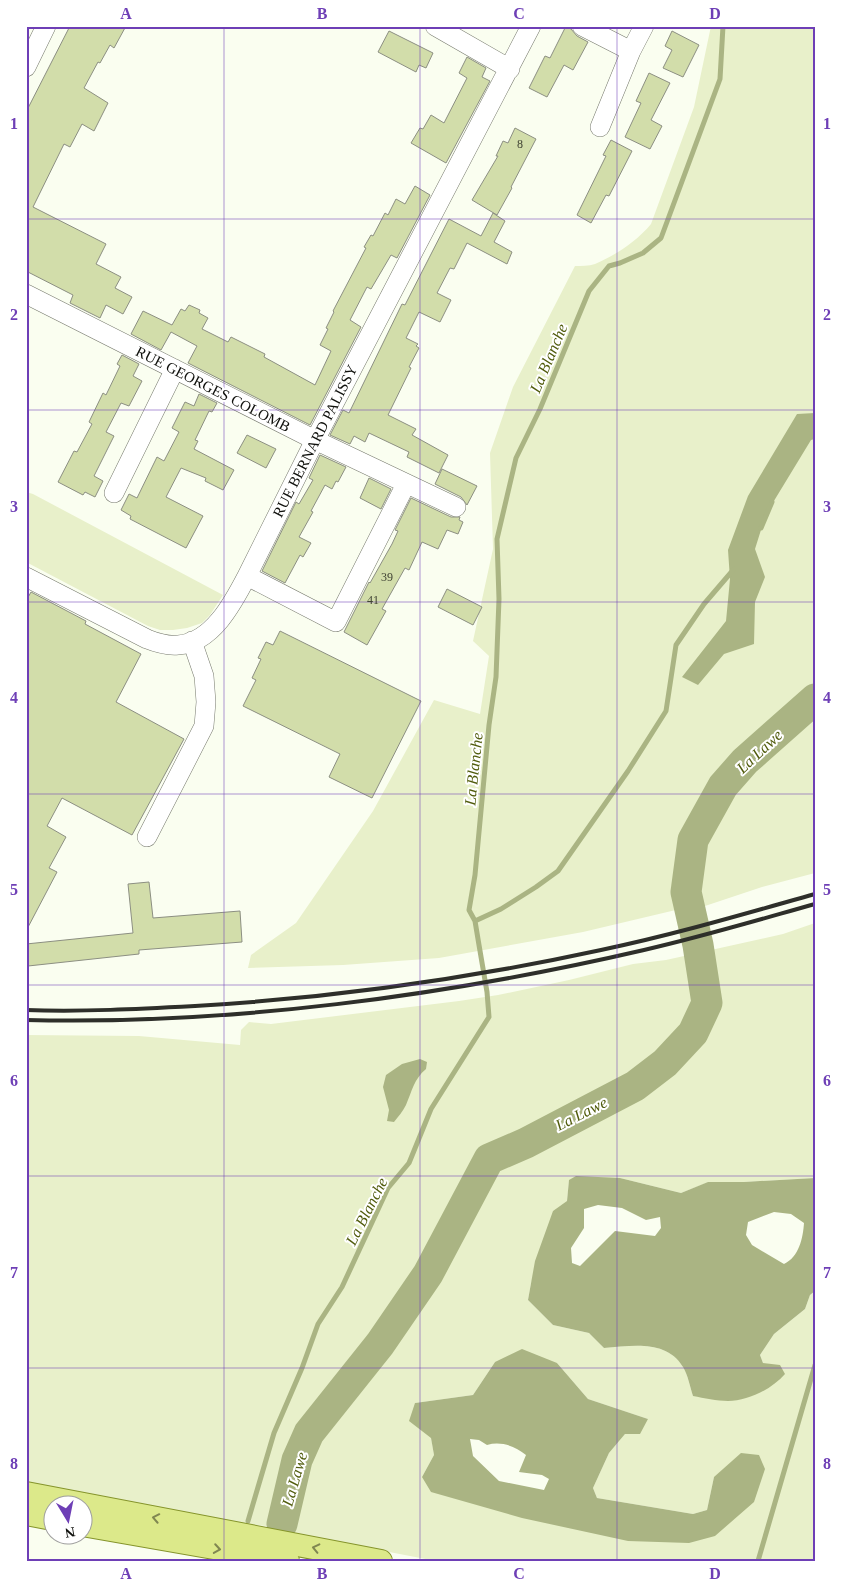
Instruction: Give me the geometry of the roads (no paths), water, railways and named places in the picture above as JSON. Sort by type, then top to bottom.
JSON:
[{"type":"main road","points":[[26,1493],[381,1561]]},
{"type":"main road","points":[[26,1514],[42,1517]]},
{"type":"main road","points":[[92,1527],[288,1561]]},
{"type":"street","points":[[435,26],[510,69]]},
{"type":"street","name":"RUE BERNARD PALISSY","points":[[26,577],[147,639],[163,644],[179,645],[192,641],[206,633],[220,620],[238,594],[314,440],[531,26]]},
{"type":"street","points":[[582,26],[631,51]]},
{"type":"street","points":[[600,127],[631,51],[644,26]]},
{"type":"street","points":[[26,67],[37,32]]},
{"type":"street","name":"RUE GEORGES COLOMB","points":[[26,294],[314,440],[456,507]]},
{"type":"street","points":[[114,493],[175,369]]},
{"type":"street","points":[[247,576],[336,622],[406,484]]},
{"type":"street","points":[[147,837],[204,726],[206,702],[204,676],[192,641]]},
{"type":"waterway","name":"La Blanche","points":[[248,1521],[274,1433],[302,1368],[318,1324],[342,1287],[388,1188],[409,1163],[431,1109],[489,1017],[487,992],[475,921],[469,910],[475,875],[489,725],[496,677],[499,599],[497,539],[516,458],[540,409],[589,291],[609,266],[643,253],[661,238],[720,79],[723,26]]},
{"type":"waterway","points":[[761,528],[772,502]]},
{"type":"waterway","points":[[475,921],[501,909],[558,871],[628,771],[666,711],[676,645],[704,604],[734,569]]},
{"type":"waterway","name":"La Lawe","points":[[282,1524],[297,1460],[309,1433],[380,1344],[428,1274],[489,1159],[526,1143],[635,1086],[665,1063],[693,1033],[707,1003],[698,945],[686,892],[693,840],[723,786],[745,761],[815,699]]},
{"type":"waterway","points":[[758,1561],[815,1365]]},
{"type":"railway","points":[[26,1010],[132,1009],[195,1006],[297,998],[399,986],[500,970],[628,944],[815,894]]},
{"type":"railway","points":[[26,1020],[181,1018],[259,1012],[415,994],[492,981],[644,950],[815,904]]}]
